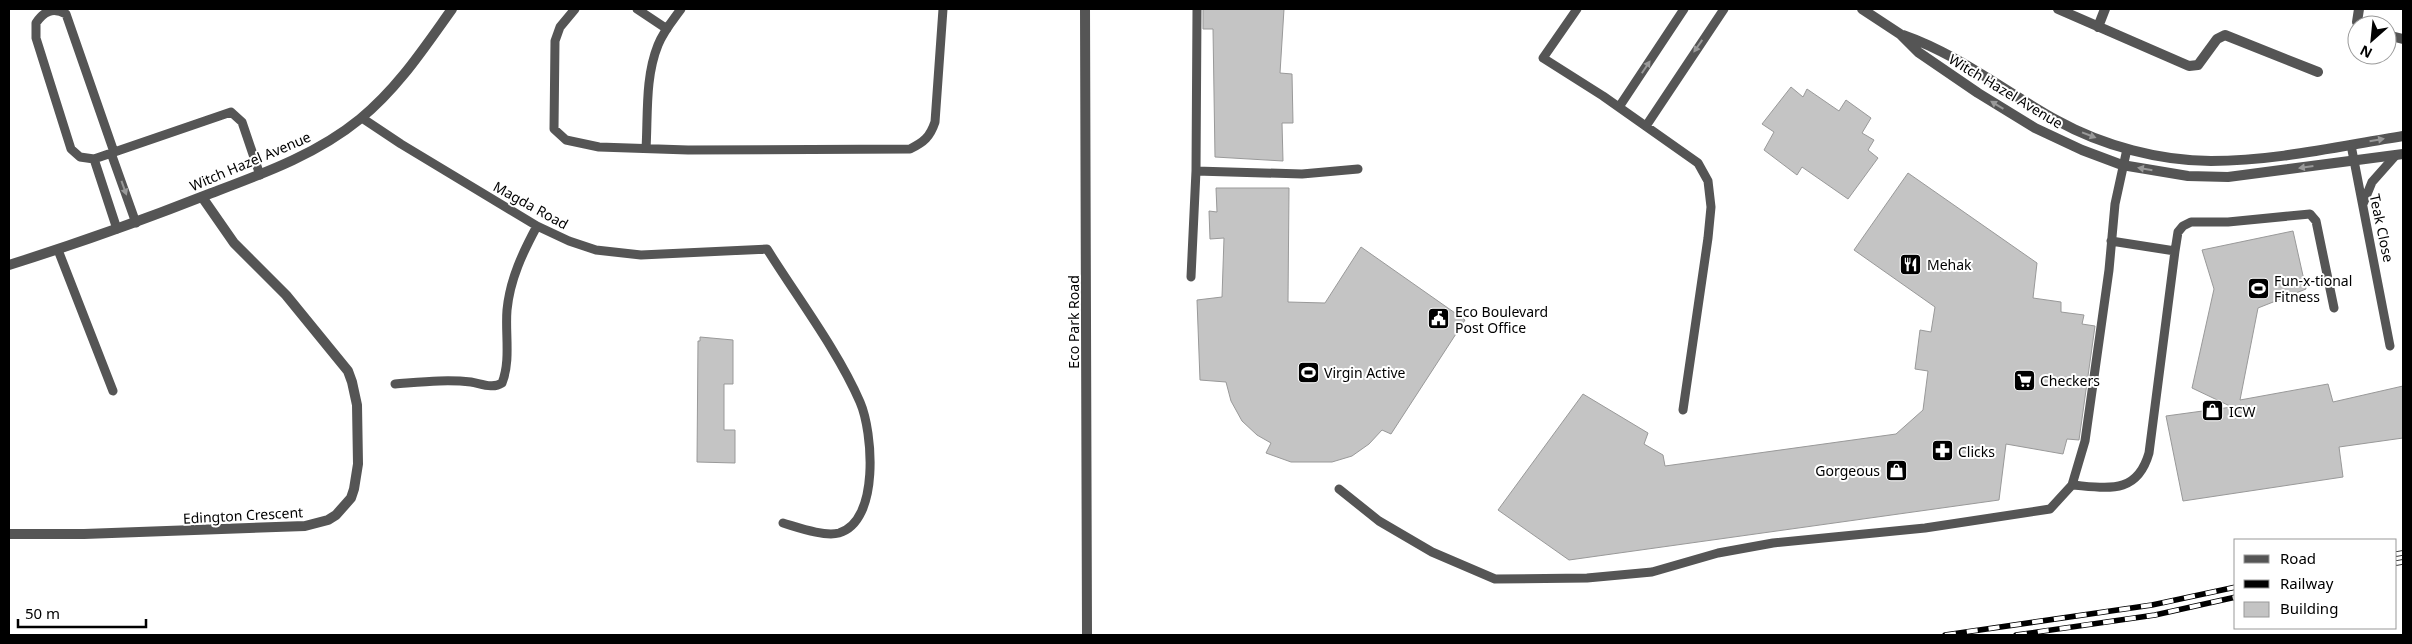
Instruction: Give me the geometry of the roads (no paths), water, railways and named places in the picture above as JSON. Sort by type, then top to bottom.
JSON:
[{"type":"street","name":"Witch Hazel Avenue","points":[[9,265],[136,223],[260,175],[324,145],[362,118],[408,70],[452,9]]},
{"type":"street","name":"Eco Park Road","points":[[1085,9],[1087,635]]},
{"type":"street","name":"Witch Hazel Avenue","points":[[1862,9],[1900,34],[1918,52],[1978,93],[2035,128],[2082,150],[2122,165],[2208,178],[2256,175],[2399,154]]},
{"type":"street","points":[[2058,9],[2189,66],[2198,65],[2217,39],[2225,35],[2318,72]]},
{"type":"street","points":[[2098,27],[2105,9]]},
{"type":"street","name":"Witch Hazel Avenue","points":[[1900,34],[1919,41],[1953,59],[2060,122],[2127,149],[2210,161],[2252,158],[2403,136]]},
{"type":"street","name":"Edington Crescent","points":[[9,534],[94,534],[305,526],[328,520],[336,515],[351,498],[358,464],[357,415],[354,392],[348,372],[286,296],[245,256],[202,197]]},
{"type":"lane","points":[[136,223],[112,153],[66,14],[58,9],[48,11],[36,23],[36,38],[72,150],[80,157],[94,159],[112,153],[231,112],[242,122],[260,175]]},
{"type":"lane","points":[[575,9],[560,27],[555,40],[554,129],[566,140],[580,144],[646,149],[910,149],[921,144],[931,135],[935,122],[943,9]]},
{"type":"lane","points":[[637,9],[667,29]]},
{"type":"lane","points":[[646,149],[649,74],[659,43],[681,9]]},
{"type":"lane","points":[[1191,277],[1196,171],[1197,9]]},
{"type":"lane","points":[[1577,9],[1543,58],[1619,107],[1698,163],[1708,181],[1710,207],[1708,238],[1683,410]]},
{"type":"lane","points":[[1619,107],[1684,9]]},
{"type":"lane","points":[[1646,126],[1724,9]]},
{"type":"lane","name":"Magda Road","points":[[362,118],[401,144],[537,226],[596,250],[626,255],[767,249],[829,346],[860,402],[869,434],[867,497],[855,522],[838,533],[818,532],[783,523]]},
{"type":"lane","name":"Teak Close","points":[[2351,145],[2390,346]]},
{"type":"lane","points":[[1339,489],[1380,521],[1432,552],[1495,579],[1586,578],[1652,572],[1718,554],[1773,543],[1925,528],[2039,512],[2050,508],[2072,485],[2085,441],[2115,204],[2127,149]]},
{"type":"lane","points":[[2363,204],[2372,182],[2399,154]]},
{"type":"lane","points":[[94,159],[117,229]]},
{"type":"lane","points":[[1196,171],[1302,174],[1358,169]]},
{"type":"lane","points":[[2072,485],[2108,488],[2130,483],[2139,477],[2146,466],[2174,250],[2178,232],[2191,222],[2228,222],[2310,214],[2316,221],[2334,308]]},
{"type":"lane","points":[[395,384],[432,380],[471,382],[494,386],[502,383],[506,352],[507,310],[513,279],[537,226]]},
{"type":"lane","points":[[2111,241],[2174,250]]},
{"type":"lane","points":[[58,250],[113,390]]},
{"type":"railway","points":[[2397,554],[2403,553]]},
{"type":"railway","points":[[2397,563],[2403,562]]},
{"type":"railway","points":[[1945,635],[2152,605],[2234,587]]},
{"type":"railway","points":[[2016,635],[2155,615],[2234,597]]},
{"type":"place","name":"Mehak","points":[[1911,264]]},
{"type":"place","name":"Fun-x-tional Fitness","points":[[2258,288]]},
{"type":"place","name":"Eco Boulevard Post Office","points":[[1439,319]]},
{"type":"place","name":"Virgin Active","points":[[1308,372]]},
{"type":"place","name":"Checkers","points":[[2024,380]]},
{"type":"place","name":"ICW","points":[[2213,411]]},
{"type":"place","name":"Clicks","points":[[1942,451]]},
{"type":"place","name":"Gorgeous","points":[[1896,470]]}]
